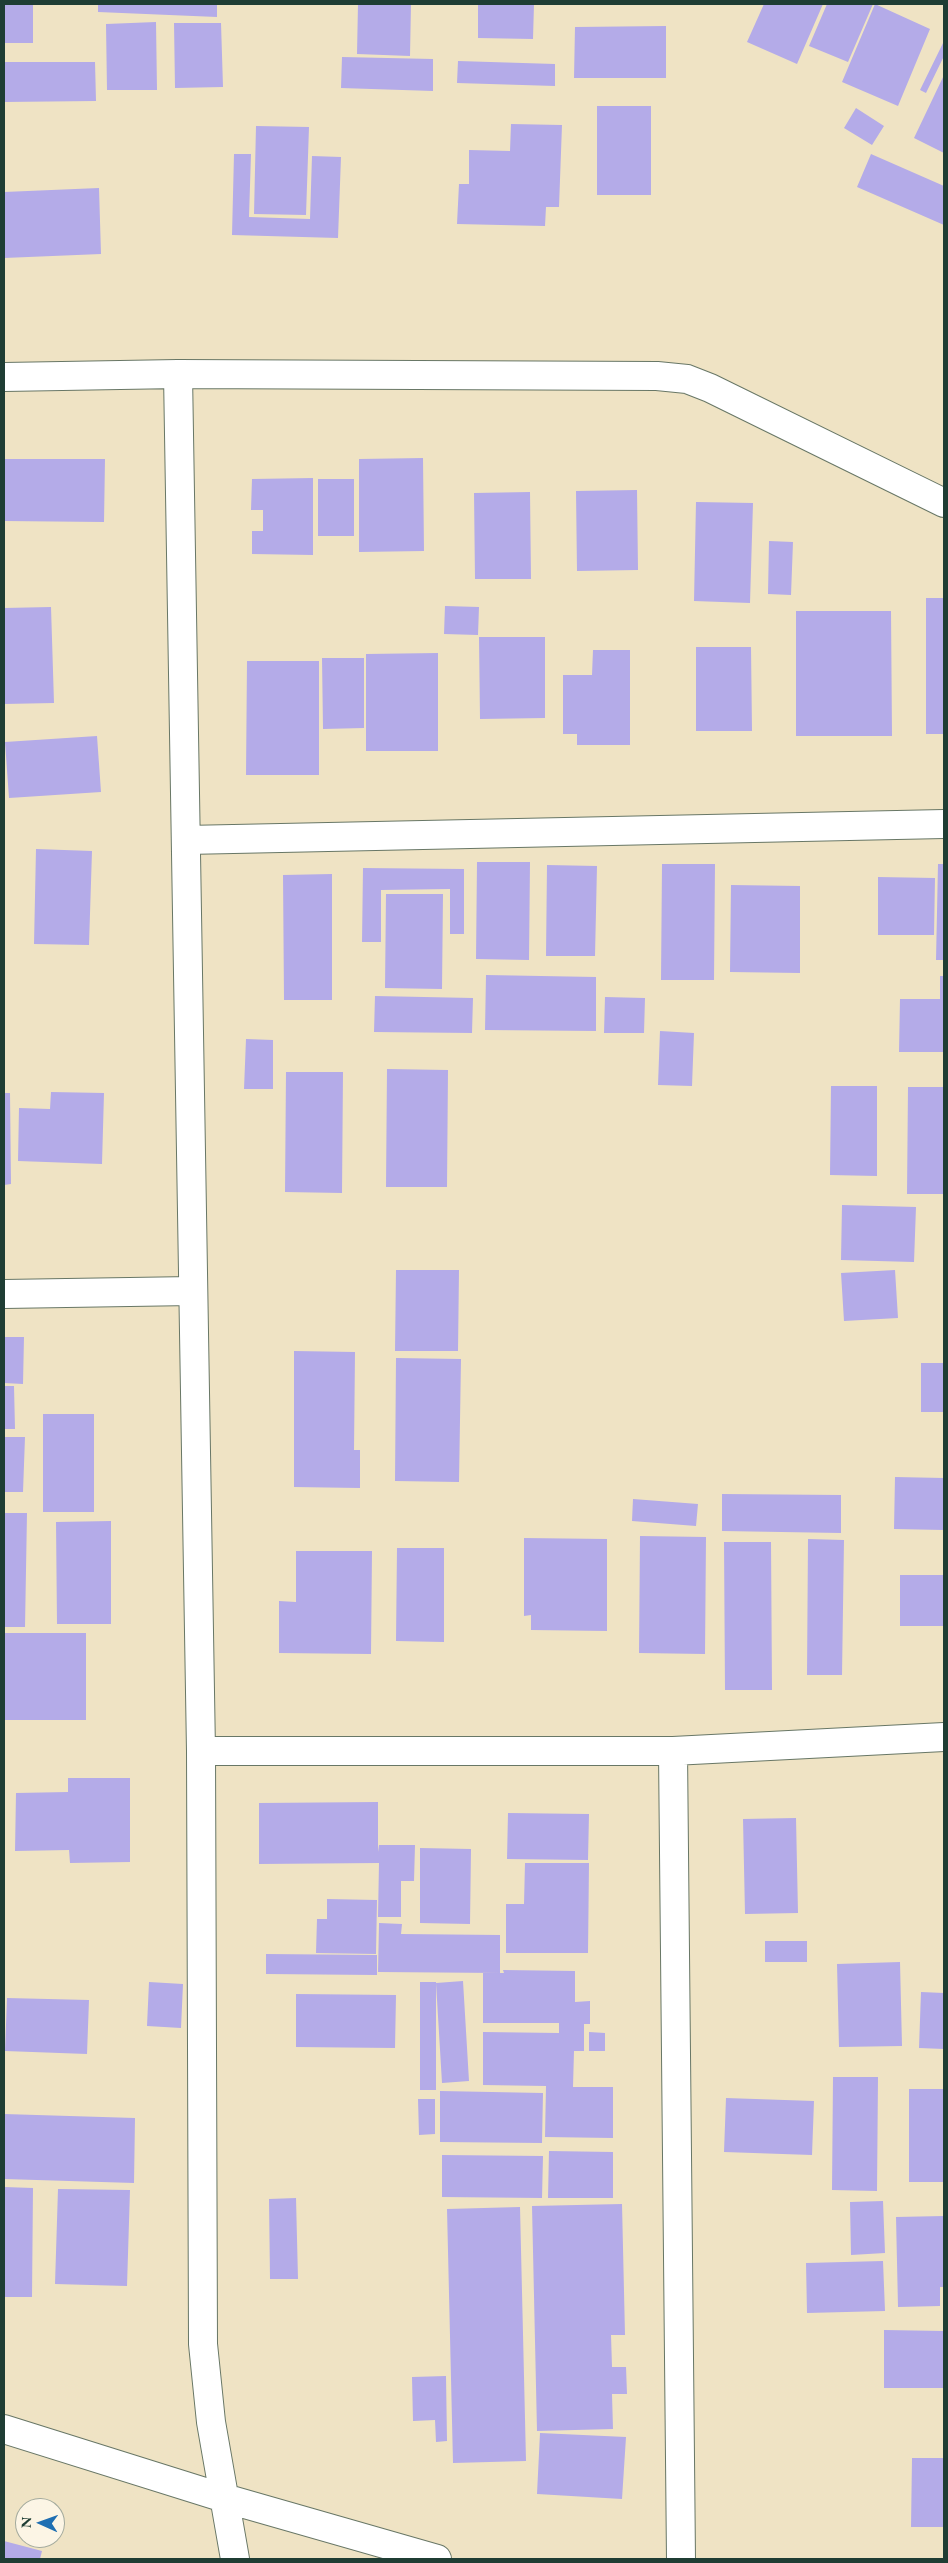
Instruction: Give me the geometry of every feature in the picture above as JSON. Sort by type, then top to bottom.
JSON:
[{"type":"street","points":[[4,377],[178,374],[657,376],[687,379],[710,388],[944,503]]},
{"type":"street","points":[[178,374],[201,1751],[203,2344],[211,2422],[235,2559]]},
{"type":"street","points":[[186,840],[944,824]]},
{"type":"street","points":[[4,1294],[192,1291]]},
{"type":"street","points":[[201,1751],[673,1751],[944,1737]]},
{"type":"street","points":[[673,1751],[681,2559]]},
{"type":"street","points":[[4,2429],[224,2498],[437,2559]]},
{"type":"building","points":[[4,4],[33,4],[33,43],[4,43]]},
{"type":"building","points":[[98,4],[217,4],[217,17],[98,12]]},
{"type":"building","points":[[358,4],[411,4],[410,56],[357,54]]},
{"type":"building","points":[[478,4],[534,4],[533,39],[478,38]]},
{"type":"building","points":[[764,4],[823,4],[797,64],[747,42]]},
{"type":"building","points":[[827,4],[873,4],[848,62],[809,46]]},
{"type":"building","points":[[875,4],[930,29],[898,106],[842,82]]},
{"type":"building","points":[[156,22],[157,90],[107,90],[106,24]]},
{"type":"building","points":[[174,23],[221,23],[223,87],[175,88]]},
{"type":"building","points":[[666,26],[666,78],[574,78],[575,27]]},
{"type":"building","points":[[944,41],[944,56],[926,93],[920,90]]},
{"type":"building","points":[[342,57],[433,59],[433,91],[341,88]]},
{"type":"building","points":[[458,61],[555,64],[555,86],[457,83]]},
{"type":"building","points":[[4,62],[95,62],[96,101],[4,102]]},
{"type":"building","points":[[944,75],[944,153],[914,138]]},
{"type":"building","points":[[597,106],[651,106],[651,195],[597,195]]},
{"type":"building","points":[[856,108],[884,126],[872,145],[844,128]]},
{"type":"building","points":[[511,124],[562,125],[559,207],[546,207],[545,226],[457,224],[459,184],[469,184],[469,150],[510,151]]},
{"type":"building","points":[[256,126],[309,127],[306,215],[254,214]]},
{"type":"building","points":[[234,154],[251,154],[249,217],[310,219],[312,156],[341,157],[338,238],[232,235]]},
{"type":"building","points":[[871,154],[944,186],[944,225],[857,187]]},
{"type":"building","points":[[99,188],[101,254],[4,258],[4,192]]},
{"type":"building","points":[[423,458],[424,551],[359,552],[359,459]]},
{"type":"building","points":[[4,459],[105,459],[104,522],[4,521]]},
{"type":"building","points":[[313,478],[313,555],[252,554],[252,531],[263,531],[263,510],[251,510],[252,479]]},
{"type":"building","points":[[318,479],[354,479],[354,536],[318,536]]},
{"type":"building","points":[[637,490],[638,570],[577,571],[576,491]]},
{"type":"building","points":[[530,492],[531,579],[475,579],[474,493]]},
{"type":"building","points":[[696,502],[753,503],[750,603],[694,601]]},
{"type":"building","points":[[769,541],[793,542],[791,595],[768,594]]},
{"type":"building","points":[[926,598],[944,598],[944,734],[926,734]]},
{"type":"building","points":[[445,606],[479,607],[478,635],[444,634]]},
{"type":"building","points":[[51,607],[54,703],[4,704],[4,608]]},
{"type":"building","points":[[796,611],[891,611],[892,736],[796,736]]},
{"type":"building","points":[[479,637],[545,637],[545,718],[480,719]]},
{"type":"building","points":[[696,647],[751,647],[752,731],[696,731]]},
{"type":"building","points":[[593,650],[630,650],[630,745],[577,745],[577,734],[563,734],[563,675],[592,675]]},
{"type":"building","points":[[438,653],[438,751],[366,751],[366,654]]},
{"type":"building","points":[[322,658],[364,658],[364,728],[323,729]]},
{"type":"building","points":[[247,661],[319,661],[319,775],[246,775]]},
{"type":"building","points":[[97,736],[101,792],[9,798],[5,742]]},
{"type":"building","points":[[36,849],[92,851],[89,945],[34,944]]},
{"type":"building","points":[[477,862],[530,862],[529,960],[476,959]]},
{"type":"building","points":[[662,864],[715,864],[714,980],[661,980]]},
{"type":"building","points":[[938,864],[944,864],[944,960],[936,960]]},
{"type":"building","points":[[547,865],[597,866],[595,956],[546,956]]},
{"type":"building","points":[[363,868],[464,869],[464,934],[450,934],[450,889],[381,890],[381,942],[362,942]]},
{"type":"building","points":[[332,874],[332,1000],[284,1000],[283,875]]},
{"type":"building","points":[[878,877],[935,878],[934,935],[878,935]]},
{"type":"building","points":[[731,885],[800,886],[800,973],[730,972]]},
{"type":"building","points":[[386,894],[443,894],[442,989],[385,988]]},
{"type":"building","points":[[486,975],[596,977],[596,1031],[485,1030]]},
{"type":"building","points":[[940,976],[944,976],[944,1052],[899,1052],[900,999],[940,999]]},
{"type":"building","points":[[375,996],[473,998],[472,1033],[374,1032]]},
{"type":"building","points":[[605,997],[645,998],[644,1033],[604,1033]]},
{"type":"building","points":[[660,1031],[694,1033],[692,1086],[658,1085]]},
{"type":"building","points":[[246,1039],[273,1040],[273,1089],[244,1089]]},
{"type":"building","points":[[387,1069],[448,1070],[447,1187],[386,1187]]},
{"type":"building","points":[[286,1072],[343,1072],[342,1193],[285,1192]]},
{"type":"building","points":[[831,1086],[877,1086],[877,1176],[830,1175]]},
{"type":"building","points":[[908,1087],[944,1087],[944,1194],[907,1194]]},
{"type":"building","points":[[51,1092],[104,1093],[102,1164],[18,1161],[19,1108],[50,1109]]},
{"type":"building","points":[[4,1093],[10,1093],[11,1184],[4,1185]]},
{"type":"building","points":[[842,1205],[916,1207],[914,1262],[841,1260]]},
{"type":"building","points":[[396,1270],[459,1270],[458,1351],[395,1351]]},
{"type":"building","points":[[895,1270],[898,1318],[844,1321],[841,1273]]},
{"type":"building","points":[[4,1337],[24,1337],[23,1384],[4,1383]]},
{"type":"building","points":[[294,1351],[355,1352],[354,1450],[360,1450],[360,1488],[294,1487]]},
{"type":"building","points":[[396,1358],[461,1359],[459,1482],[395,1481]]},
{"type":"building","points":[[921,1363],[944,1363],[944,1412],[921,1412]]},
{"type":"building","points":[[4,1386],[14,1386],[15,1429],[4,1429]]},
{"type":"building","points":[[43,1414],[94,1414],[94,1512],[43,1512]]},
{"type":"building","points":[[4,1437],[25,1437],[23,1492],[4,1492]]},
{"type":"building","points":[[895,1477],[944,1478],[944,1530],[894,1529]]},
{"type":"building","points":[[722,1494],[841,1495],[841,1533],[722,1531]]},
{"type":"building","points":[[633,1499],[698,1504],[696,1526],[632,1521]]},
{"type":"building","points":[[4,1513],[27,1513],[25,1627],[4,1627]]},
{"type":"building","points":[[111,1521],[111,1624],[57,1624],[56,1522]]},
{"type":"building","points":[[640,1536],[706,1537],[705,1654],[639,1653]]},
{"type":"building","points":[[524,1538],[607,1539],[607,1631],[531,1630],[531,1615],[524,1616]]},
{"type":"building","points":[[808,1539],[844,1540],[842,1675],[807,1675]]},
{"type":"building","points":[[724,1542],[771,1542],[772,1690],[725,1690]]},
{"type":"building","points":[[397,1548],[444,1548],[444,1642],[396,1641]]},
{"type":"building","points":[[296,1551],[372,1551],[371,1654],[279,1653],[279,1601],[296,1602]]},
{"type":"building","points":[[900,1575],[944,1575],[944,1626],[900,1626]]},
{"type":"building","points":[[4,1633],[86,1633],[86,1720],[4,1720]]},
{"type":"building","points":[[68,1778],[130,1778],[130,1862],[70,1863],[69,1850],[15,1851],[16,1793],[68,1792]]},
{"type":"building","points":[[378,1802],[378,1852],[379,1845],[415,1845],[414,1881],[401,1881],[401,1917],[378,1917],[379,1863],[259,1864],[259,1803]]},
{"type":"building","points":[[508,1813],[589,1814],[588,1860],[507,1859]]},
{"type":"building","points":[[796,1818],[798,1913],[745,1914],[743,1819]]},
{"type":"building","points":[[420,1848],[471,1849],[470,1924],[420,1923]]},
{"type":"building","points":[[525,1863],[589,1863],[588,1953],[506,1953],[506,1904],[524,1904]]},
{"type":"building","points":[[327,1899],[377,1900],[376,1954],[316,1953],[317,1919],[327,1919]]},
{"type":"building","points":[[379,1923],[402,1924],[401,1934],[500,1935],[500,1973],[378,1972]]},
{"type":"building","points":[[765,1941],[807,1941],[807,1962],[765,1962]]},
{"type":"building","points":[[266,1954],[377,1955],[377,1975],[266,1974]]},
{"type":"building","points":[[900,1962],[902,2046],[839,2047],[837,1964]]},
{"type":"building","points":[[503,1970],[575,1971],[575,2002],[590,2001],[590,2024],[584,2024],[584,2051],[574,2051],[573,2087],[613,2087],[613,2138],[545,2137],[546,2086],[483,2085],[483,2032],[559,2033],[559,2023],[483,2023],[483,1973],[504,1973]]},
{"type":"building","points":[[463,1981],[469,2081],[442,2083],[436,1983]]},
{"type":"building","points":[[149,1982],[183,1984],[181,2028],[147,2026]]},
{"type":"building","points":[[420,1982],[436,1982],[436,2090],[420,2090]]},
{"type":"building","points":[[921,1992],[944,1993],[944,2049],[919,2048]]},
{"type":"building","points":[[296,1994],[396,1995],[395,2048],[296,2047]]},
{"type":"building","points":[[7,1998],[89,2000],[87,2054],[5,2051]]},
{"type":"building","points":[[589,2032],[605,2033],[605,2051],[589,2051]]},
{"type":"building","points":[[833,2077],[878,2077],[877,2191],[832,2190]]},
{"type":"building","points":[[909,2089],[944,2089],[944,2182],[909,2182]]},
{"type":"building","points":[[440,2091],[543,2093],[542,2143],[440,2142]]},
{"type":"building","points":[[726,2098],[814,2101],[812,2155],[724,2152]]},
{"type":"building","points":[[418,2099],[435,2099],[435,2134],[419,2135]]},
{"type":"building","points":[[4,2114],[135,2118],[134,2183],[4,2179]]},
{"type":"building","points":[[549,2151],[613,2152],[613,2198],[548,2198]]},
{"type":"building","points":[[442,2155],[543,2156],[542,2198],[442,2197]]},
{"type":"building","points":[[4,2187],[33,2188],[32,2297],[4,2297]]},
{"type":"building","points":[[58,2189],[130,2190],[127,2286],[55,2284]]},
{"type":"building","points":[[296,2198],[298,2279],[270,2279],[269,2199]]},
{"type":"building","points":[[883,2201],[885,2253],[851,2255],[850,2202]]},
{"type":"building","points":[[622,2204],[625,2335],[611,2335],[612,2367],[626,2367],[627,2394],[612,2394],[613,2429],[537,2431],[532,2206]]},
{"type":"building","points":[[520,2207],[526,2461],[453,2463],[447,2209]]},
{"type":"building","points":[[944,2216],[944,2287],[940,2287],[940,2306],[898,2307],[896,2217]]},
{"type":"building","points":[[883,2261],[885,2311],[807,2313],[806,2263]]},
{"type":"building","points":[[884,2330],[944,2331],[944,2388],[884,2388]]},
{"type":"building","points":[[446,2376],[447,2441],[436,2442],[435,2420],[413,2421],[412,2377]]},
{"type":"building","points":[[540,2433],[626,2437],[622,2499],[537,2494]]},
{"type":"building","points":[[912,2458],[944,2458],[944,2527],[911,2527]]},
{"type":"building","points":[[4,2541],[15,2544],[15,2548],[31,2548],[42,2551],[40,2559],[4,2559]]}]
